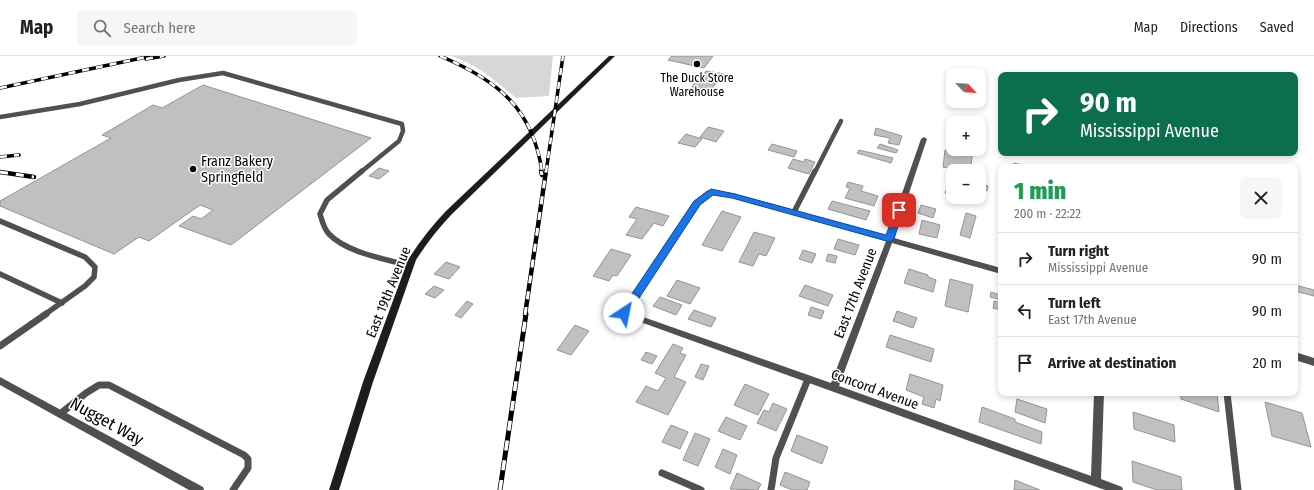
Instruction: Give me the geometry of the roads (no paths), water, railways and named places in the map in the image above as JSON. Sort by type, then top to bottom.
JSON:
[{"type":"street","name":"East 19th Avenue","points":[[334,490],[368,382],[410,266],[422,244],[438,223],[612,56]]},
{"type":"street","name":"East 17th Avenue","points":[[833,389],[890,239],[924,139]]},
{"type":"street","name":"Concord Avenue","points":[[794,212],[732,195],[711,192],[697,203],[624,313],[1118,490]]},
{"type":"street","points":[[794,212],[998,270]]},
{"type":"street","points":[[1298,357],[1314,362]]},
{"type":"street","name":"Nugget Way","points":[[0,381],[199,490]]},
{"type":"street","points":[[1096,482],[1098,396]]},
{"type":"lane","points":[[0,117],[105,98],[212,74],[223,74],[402,124],[403,131],[399,141],[327,200],[320,214],[327,233],[336,240],[362,252],[410,266]]},
{"type":"lane","points":[[794,212],[841,121]]},
{"type":"lane","points":[[0,222],[85,257],[96,267],[94,277],[85,286],[0,346]]},
{"type":"lane","points":[[0,274],[62,303]]},
{"type":"lane","points":[[771,490],[776,458],[808,379]]},
{"type":"lane","points":[[60,414],[86,393],[99,385],[109,385],[244,454],[248,459],[248,468],[233,490]]},
{"type":"lane","points":[[1226,396],[1238,490]]},
{"type":"lane","points":[[662,473],[701,490]]},
{"type":"railway","points":[[0,88],[151,56]]},
{"type":"railway","points":[[146,59],[164,56]]},
{"type":"railway","points":[[440,56],[479,75],[495,86],[509,99],[521,114],[530,130],[537,150],[542,172]]},
{"type":"railway","points":[[546,172],[563,56]]},
{"type":"railway","points":[[0,157],[19,155]]},
{"type":"railway","points":[[541,171],[542,175]]},
{"type":"railway","points":[[525,315],[546,171]]},
{"type":"railway","points":[[0,172],[34,177]]},
{"type":"railway","points":[[500,490],[526,314]]},
{"type":"place","name":"The Duck Store Warehouse","points":[[697,64]]},
{"type":"place","name":"Franz Bakery Springfield","points":[[193,169]]}]
